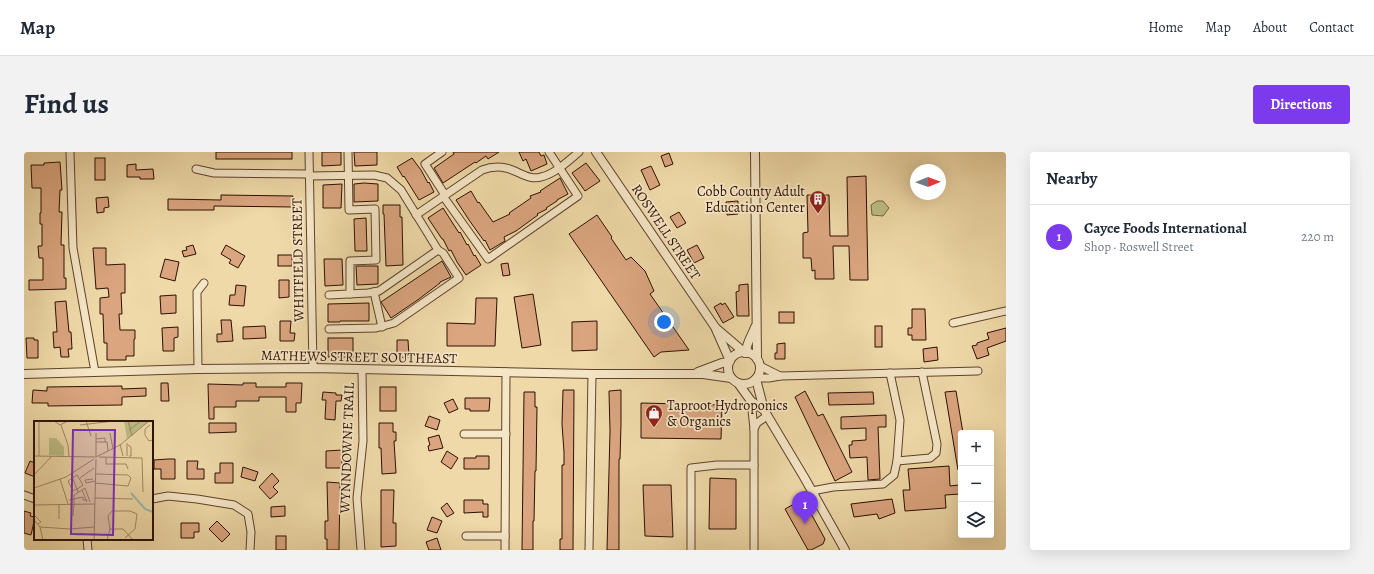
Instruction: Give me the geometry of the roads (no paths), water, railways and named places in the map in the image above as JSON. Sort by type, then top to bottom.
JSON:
[{"type":"street","points":[[70,152],[73,248],[95,372]]},
{"type":"street","name":"WHITFIELD STREET","points":[[309,152],[313,368]]},
{"type":"street","points":[[348,152],[349,210],[375,209],[376,260],[350,261],[350,294]]},
{"type":"street","points":[[442,152],[425,164],[444,195],[488,259],[578,196],[549,152]]},
{"type":"street","points":[[416,215],[475,174],[488,168],[506,168],[535,178],[544,176],[559,168],[580,152]]},
{"type":"street","name":"ROSWELL STREET","points":[[596,152],[715,327],[730,362]]},
{"type":"street","points":[[755,152],[758,362],[760,370],[757,378],[766,413],[845,550]]},
{"type":"street","points":[[196,169],[214,173],[374,175],[387,178],[400,190],[438,250],[443,253],[460,278],[399,320],[382,327],[367,329],[329,329]]},
{"type":"street","points":[[329,295],[374,292],[379,290],[438,250]]},
{"type":"street","points":[[198,369],[197,292],[204,283]]},
{"type":"street","points":[[374,292],[382,327]]},
{"type":"street","points":[[953,323],[1006,311]]},
{"type":"street","points":[[746,352],[746,346],[753,334],[757,316]]},
{"type":"street","name":"ROSWELL STREET","points":[[715,327],[746,352]]},
{"type":"street","points":[[746,352],[738,354],[730,362],[728,371],[752,402],[766,413]]},
{"type":"street","points":[[746,352],[758,362],[780,376]]},
{"type":"street","name":"MATHEWS STREET SOUTHEAST","points":[[694,374],[722,363],[730,362]]},
{"type":"street","name":"MATHEWS STREET SOUTHEAST","points":[[24,374],[198,369],[313,368],[592,374],[712,374],[735,381]]},
{"type":"street","name":"WYNNDOWNE TRAIL","points":[[361,550],[356,498],[363,441],[362,370]]},
{"type":"street","points":[[735,381],[746,384],[757,378],[780,376],[890,372],[978,371]]},
{"type":"street","points":[[505,550],[506,372]]},
{"type":"street","points":[[812,491],[833,487],[884,484],[894,475],[897,461],[900,420],[890,372]]},
{"type":"street","points":[[897,461],[930,458],[936,453],[937,444],[922,372]]},
{"type":"street","points":[[590,550],[592,374]]},
{"type":"street","points":[[752,402],[754,429],[754,550]]},
{"type":"street","points":[[754,429],[766,413]]},
{"type":"street","points":[[464,434],[506,434]]},
{"type":"street","points":[[691,550],[691,468],[717,465],[754,465]]},
{"type":"street","points":[[24,495],[34,500]]},
{"type":"street","points":[[153,499],[168,496],[234,505],[248,514],[250,550]]},
{"type":"street","points":[[466,536],[505,536]]},
{"type":"street","points":[[87,540],[88,550]]},
{"type":"place","name":"Cobb County Adult Education Center","points":[[818,214]]},
{"type":"place","name":"Taproot Hydroponics & Organics","points":[[654,428]]},
{"type":"place","name":"Cayce Foods International","points":[[805,524]]}]
